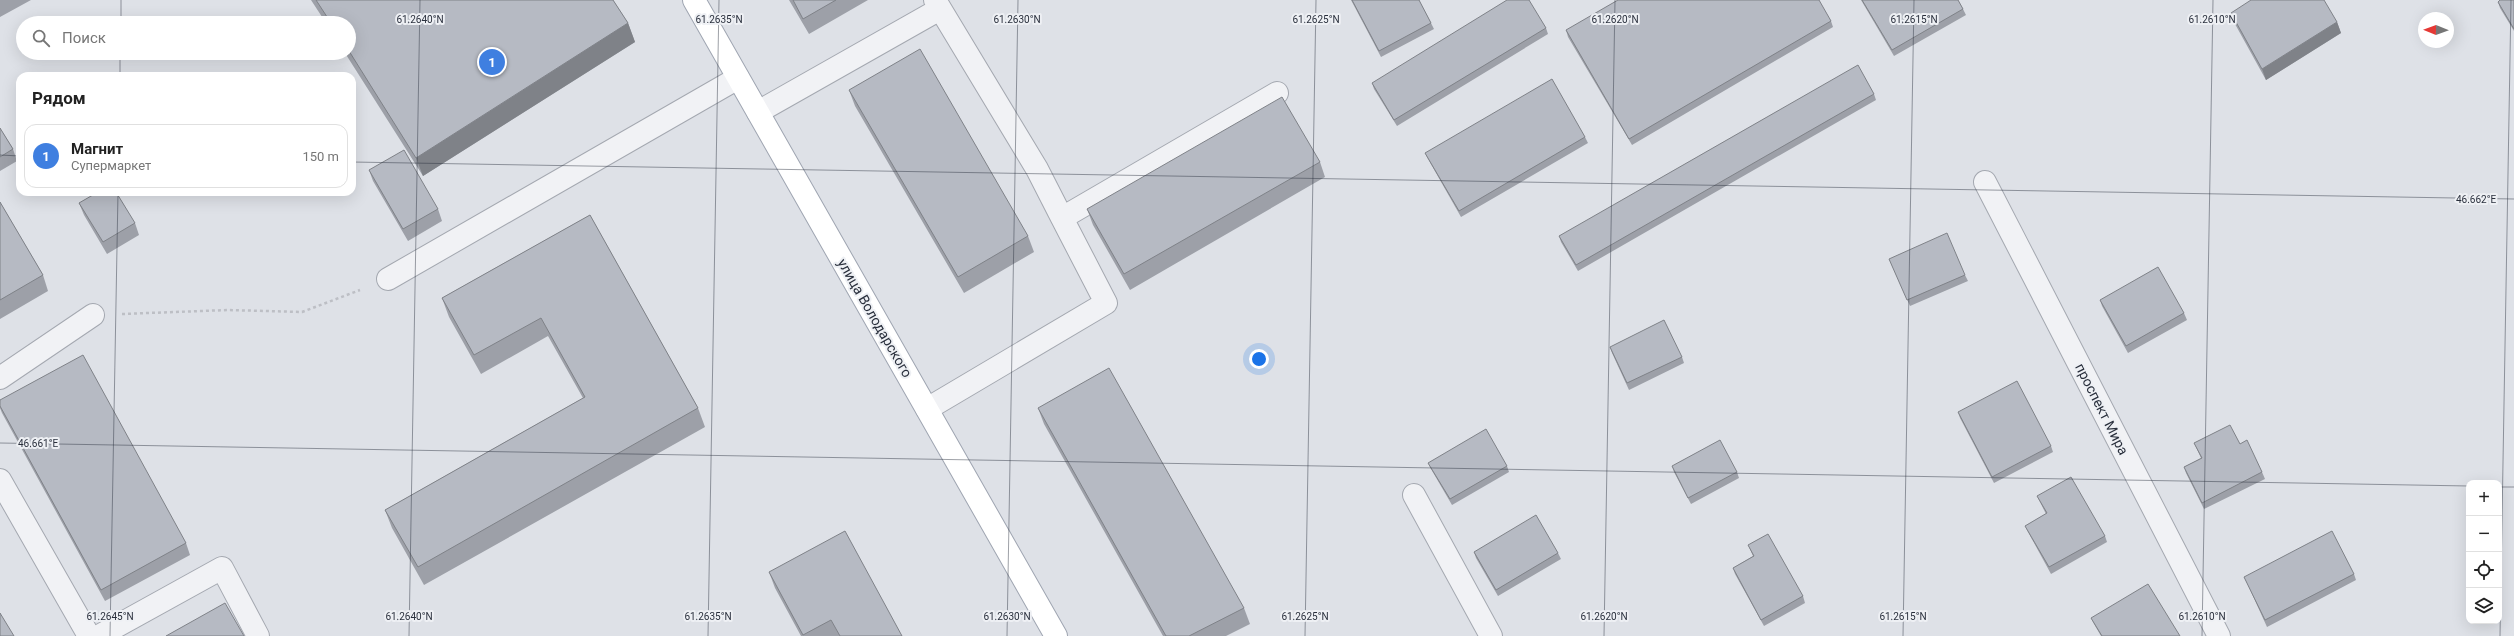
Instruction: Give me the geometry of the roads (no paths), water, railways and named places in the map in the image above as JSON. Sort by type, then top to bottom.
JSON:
[{"type":"main road","name":"улица Володарского","points":[[694,0],[1056,636]]},
{"type":"street","points":[[758,112],[938,4],[1037,169],[1106,303],[927,409]]},
{"type":"street","points":[[388,279],[738,78]]},
{"type":"street","points":[[1062,218],[1277,93]]},
{"type":"street","name":"проспект Мира","points":[[1985,182],[2219,636]]},
{"type":"street","points":[[0,378],[93,315]]},
{"type":"street","points":[[0,480],[89,636]]},
{"type":"street","points":[[1414,495],[1491,636]]},
{"type":"street","points":[[98,636],[222,568],[258,636]]},
{"type":"place","name":"Магнит","points":[[492,62]]}]
